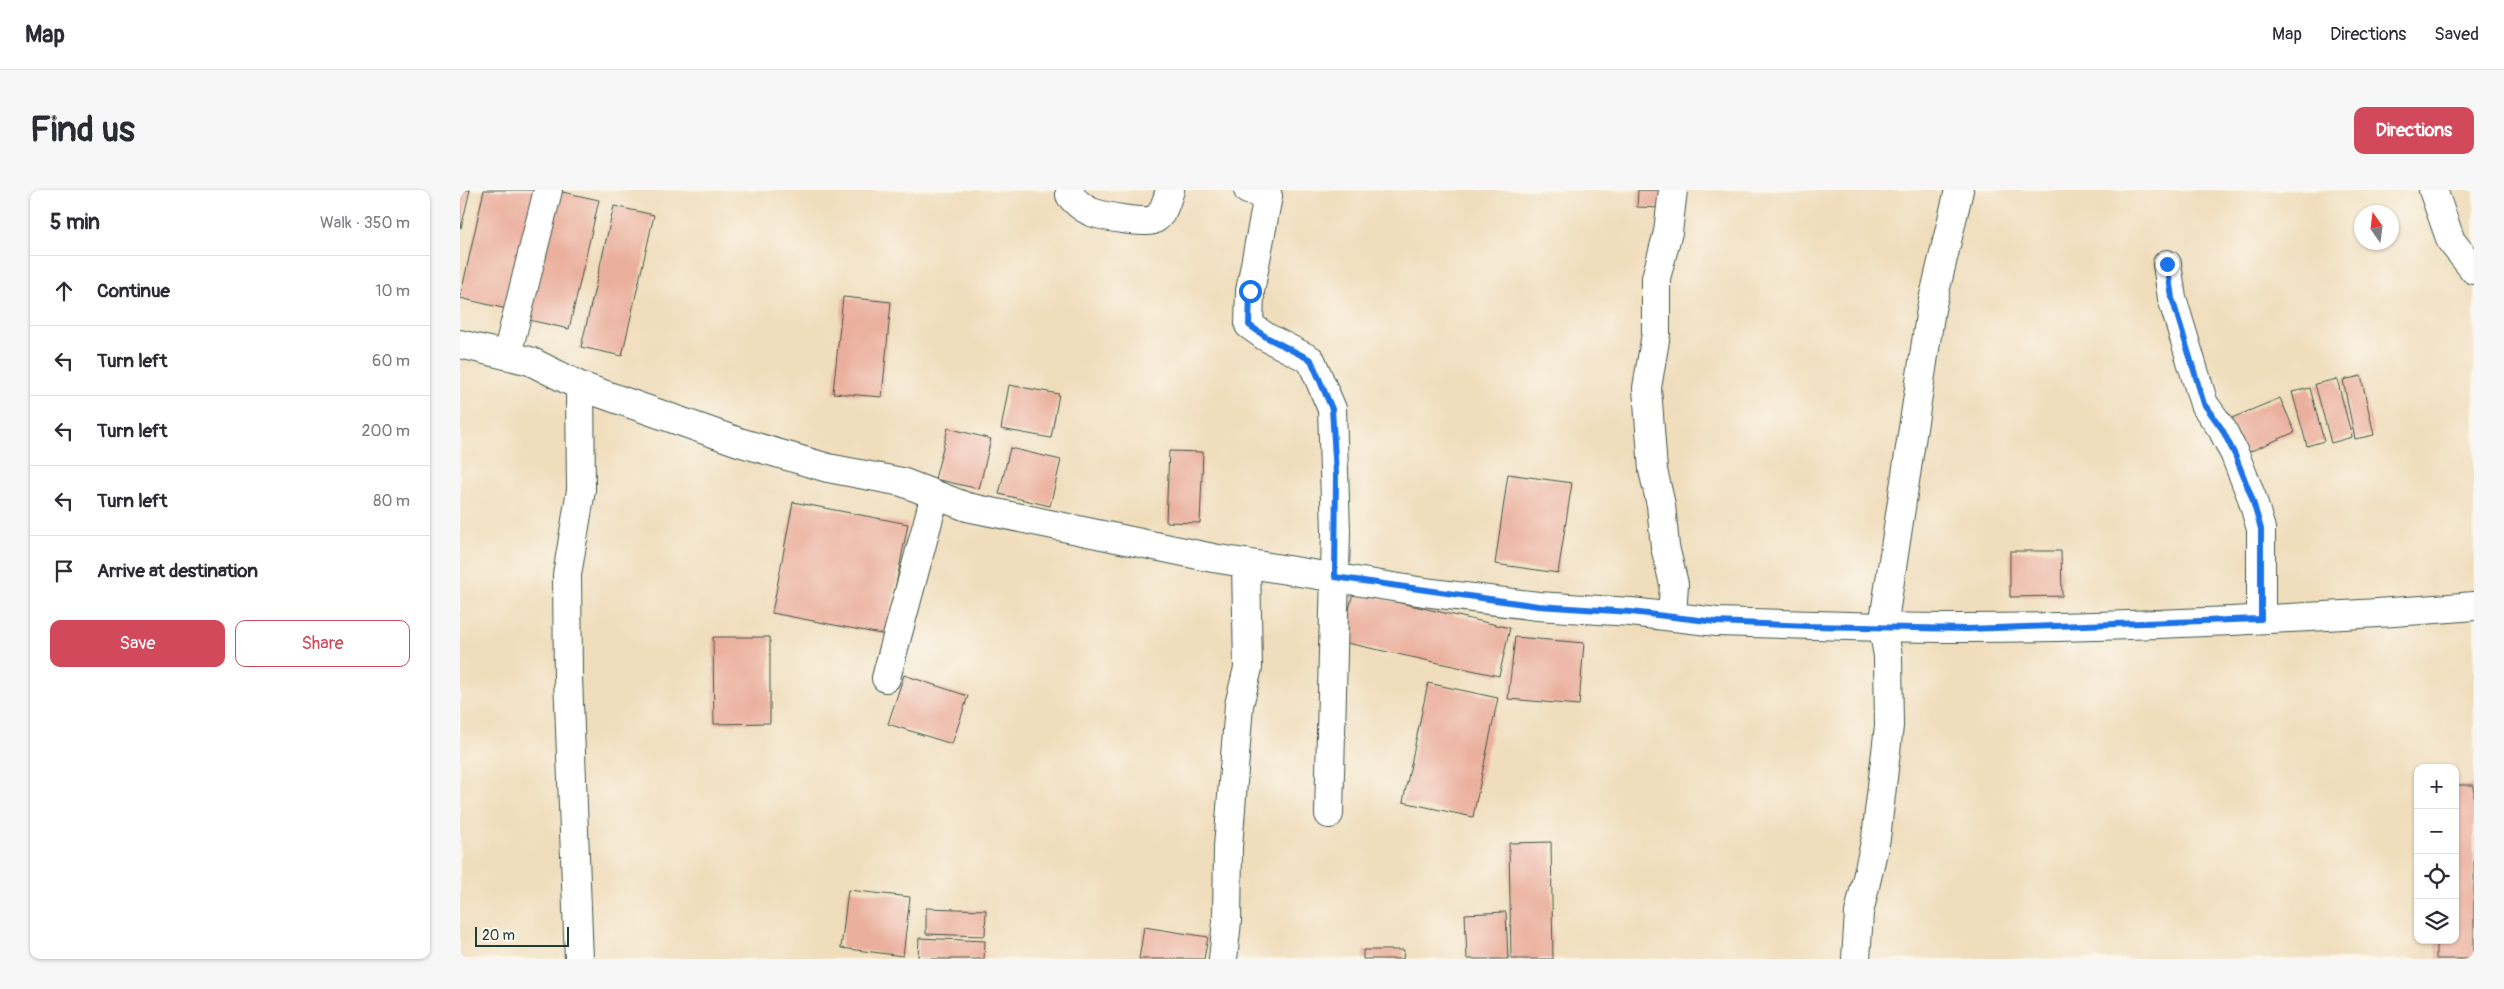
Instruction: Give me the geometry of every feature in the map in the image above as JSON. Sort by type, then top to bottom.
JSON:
[{"type":"street","points":[[507,355],[548,190]]},
{"type":"street","points":[[1070,190],[1070,195],[1075,201],[1090,211],[1122,219],[1146,221],[1153,220],[1160,215],[1170,190]]},
{"type":"street","points":[[1248,190],[1268,196],[1250,291],[1249,325],[1266,337],[1311,360],[1332,409],[1336,474],[1329,814]]},
{"type":"street","points":[[1672,616],[1674,584],[1665,546],[1662,505],[1653,470],[1647,388],[1656,334],[1656,278],[1668,232],[1673,190]]},
{"type":"street","points":[[1856,959],[1859,913],[1876,838],[1889,726],[1888,656],[1883,628],[1931,309],[1959,190]]},
{"type":"street","points":[[2433,190],[2451,240],[2474,270]]},
{"type":"street","points":[[2167,264],[2172,298],[2204,404],[2222,429],[2235,455],[2252,498],[2261,529],[2261,619]]},
{"type":"street","points":[[460,344],[530,361],[580,386],[739,442],[828,468],[902,482],[967,507],[1246,564],[1538,606],[1672,616],[1716,622],[1966,629],[2054,628],[2261,619],[2393,613],[2474,606]]},
{"type":"street","points":[[579,959],[567,576],[581,490],[580,386]]},
{"type":"street","points":[[886,678],[935,494]]},
{"type":"street","points":[[1223,959],[1227,921],[1228,847],[1239,705],[1248,668],[1246,564]]},
{"type":"building","points":[[460,190],[470,190],[461,228],[460,228]]},
{"type":"building","points":[[484,190],[535,190],[511,310],[460,298]]},
{"type":"building","points":[[1638,190],[1661,190],[1660,208],[1637,207]]},
{"type":"building","points":[[558,191],[599,200],[569,329],[529,320]]},
{"type":"building","points":[[614,206],[654,215],[622,356],[581,347]]},
{"type":"building","points":[[843,297],[891,302],[882,397],[833,393]]},
{"type":"building","points":[[2361,376],[2374,435],[2355,439],[2343,380]]},
{"type":"building","points":[[2337,379],[2352,437],[2331,443],[2315,384]]},
{"type":"building","points":[[1009,385],[1059,394],[1051,438],[1001,429]]},
{"type":"building","points":[[2310,388],[2324,441],[2307,446],[2292,392]]},
{"type":"building","points":[[2280,398],[2295,432],[2242,455],[2227,420]]},
{"type":"building","points":[[948,428],[991,439],[979,489],[935,479]]},
{"type":"building","points":[[1010,448],[1061,460],[1050,506],[999,494]]},
{"type":"building","points":[[1169,451],[1203,452],[1200,523],[1166,522]]},
{"type":"building","points":[[1508,474],[1572,483],[1558,573],[1495,564]]},
{"type":"building","points":[[793,502],[908,524],[886,635],[772,613]]},
{"type":"building","points":[[2010,551],[2061,551],[2062,596],[2010,597]]},
{"type":"building","points":[[1353,592],[1510,628],[1499,676],[1342,642]]},
{"type":"building","points":[[713,637],[770,637],[770,723],[714,724]]},
{"type":"building","points":[[1515,637],[1584,643],[1579,705],[1508,699]]},
{"type":"building","points":[[904,675],[968,696],[952,744],[888,724]]},
{"type":"building","points":[[1428,683],[1498,698],[1473,817],[1403,802]]},
{"type":"building","points":[[2459,785],[2474,785],[2474,959],[2436,959],[2436,944],[2459,944]]},
{"type":"building","points":[[1551,842],[1553,959],[1511,959],[1509,843]]},
{"type":"building","points":[[848,890],[910,897],[903,956],[841,948]]},
{"type":"building","points":[[926,908],[986,910],[985,936],[926,934]]},
{"type":"building","points":[[1506,912],[1508,959],[1467,959],[1465,914]]},
{"type":"building","points":[[1144,927],[1208,937],[1204,959],[1139,959]]},
{"type":"building","points":[[919,938],[985,941],[984,959],[918,959]]},
{"type":"building","points":[[1363,950],[1404,950],[1403,959],[1363,959]]},
{"type":"route","points":[[1250,291],[1249,325],[1266,337],[1311,360],[1332,409],[1336,474],[1335,577],[1424,592],[1538,606],[1631,612],[1716,622],[1966,629],[2063,628],[2261,619],[2261,529],[2252,498],[2235,455],[2222,429],[2204,404],[2172,298],[2167,264]]}]
